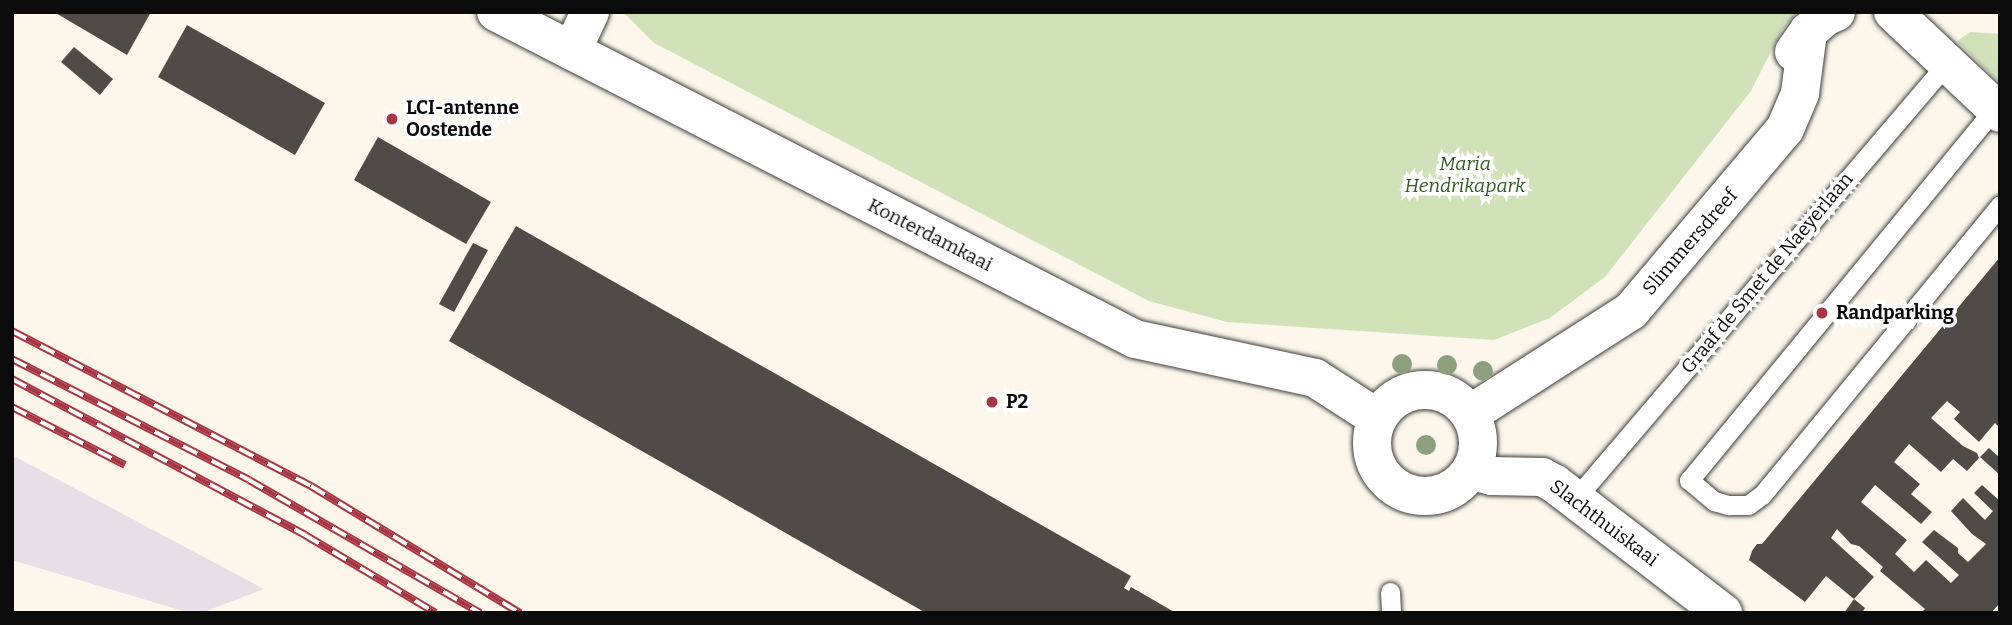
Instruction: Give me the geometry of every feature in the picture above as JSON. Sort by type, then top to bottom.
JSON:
[{"type":"street","name":"Konterdamkaai","points":[[496,12],[1135,339],[1315,378],[1377,418]]},
{"type":"street","points":[[572,51],[590,12]]},
{"type":"street","points":[[1893,12],[1997,110]]},
{"type":"street","name":"Slimmersdreef","points":[[1470,414],[1631,311],[1758,163],[1786,64],[1822,22]]},
{"type":"street","points":[[1431,390],[1446,393],[1470,414],[1478,436],[1476,460],[1471,471],[1457,486],[1438,495],[1418,496],[1398,490],[1383,477],[1373,458],[1371,438],[1377,418],[1399,396],[1431,390]]},
{"type":"street","name":"Slachthuiskaai","points":[[1471,471],[1542,477],[1723,613]]},
{"type":"lane","name":"Graaf de Smet de Naeyerlaan","points":[[1587,485],[1948,62]]},
{"type":"lane","points":[[1997,110],[1689,480],[1714,501],[1728,505],[1748,505],[1762,495],[2000,205]]},
{"type":"lane","points":[[1390,592],[1391,613]]},
{"type":"shaded area","points":[[12,455],[264,589],[201,613],[190,613],[12,560]]},
{"type":"green space","name":"Maria Hendrikapark","points":[[623,12],[1798,12],[1782,30],[1751,91],[1605,277],[1550,318],[1494,340],[1227,322],[1149,301],[654,43]]},
{"type":"green space","points":[[1970,32],[2000,34],[2000,83],[1957,41]]},
{"type":"building","points":[[54,12],[151,12],[127,55]]},
{"type":"building","points":[[187,25],[325,103],[295,155],[158,77]]},
{"type":"building","points":[[74,47],[113,79],[100,95],[61,62]]},
{"type":"building","points":[[378,137],[491,202],[466,244],[354,180]]},
{"type":"building","points":[[516,226],[1131,576],[1124,588],[1129,591],[1131,587],[1176,613],[926,613],[449,341]]},
{"type":"building","points":[[473,243],[488,250],[454,312],[439,304]]},
{"type":"building","points":[[2000,257],[2000,428],[1995,423],[1979,442],[1954,419],[1960,412],[1947,401],[1931,418],[1963,446],[1977,453],[1979,458],[1967,471],[1953,459],[1941,472],[1909,444],[1894,462],[1920,484],[1911,494],[1932,512],[1921,524],[1875,485],[1861,502],[1907,540],[1895,554],[1914,572],[1926,560],[1951,583],[1959,575],[1922,542],[1934,530],[1958,548],[1958,553],[1968,562],[1986,544],[1972,534],[1951,511],[1963,498],[1985,520],[1993,511],[1974,493],[1982,485],[2000,501],[2000,603],[1991,613],[1921,613],[1925,609],[1880,571],[1883,567],[1859,546],[1851,544],[1837,529],[1831,538],[1874,577],[1854,599],[1826,576],[1805,602],[1749,560],[1752,551],[1757,544],[1762,544]]},
{"type":"building","points":[[1989,448],[2000,458],[2000,475],[1980,457]]},
{"type":"building","points":[[1854,599],[1865,608],[1862,613],[1844,613]]},
{"type":"railway","points":[[12,331],[311,486],[520,613]]},
{"type":"railway","points":[[12,359],[249,480],[480,613]]},
{"type":"railway","points":[[12,379],[305,535],[436,613]]},
{"type":"railway","points":[[12,407],[125,465]]},
{"type":"place","name":"LCI-antenne Oostende","points":[[392,119]]},
{"type":"place","name":"Randparking","points":[[1822,313]]},
{"type":"place","name":"P2","points":[[992,402]]}]
